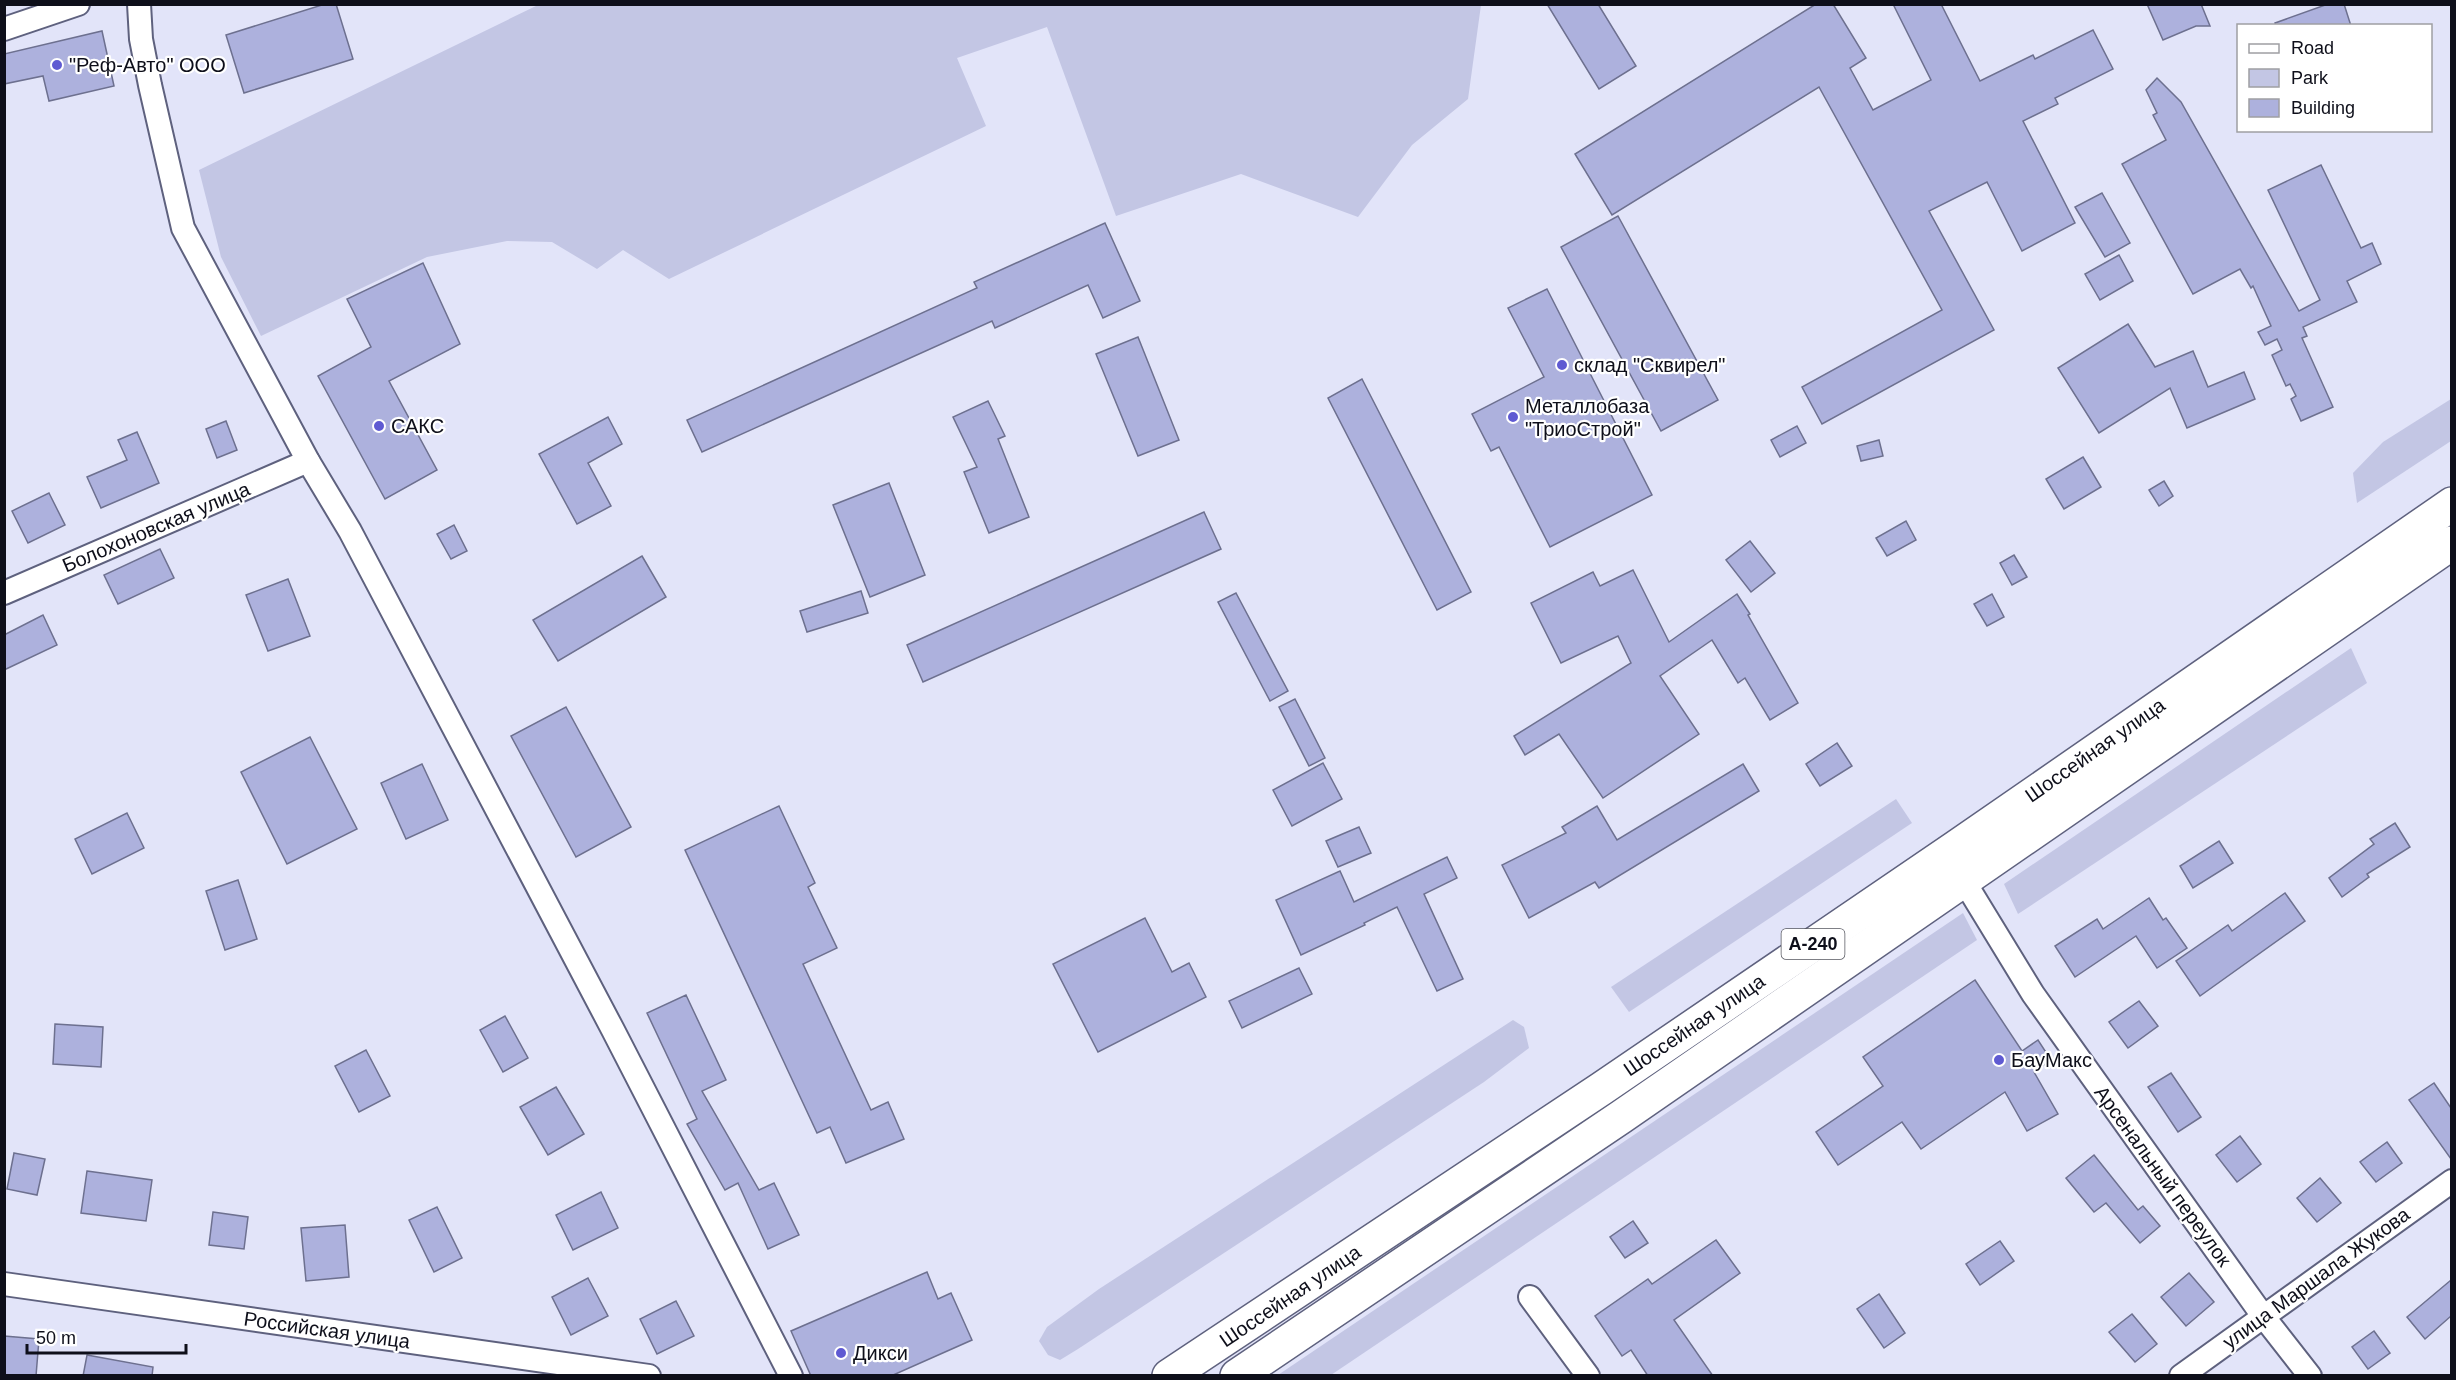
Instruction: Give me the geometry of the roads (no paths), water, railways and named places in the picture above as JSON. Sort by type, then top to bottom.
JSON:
[{"type":"main road","name":"Шоссейная улица","points":[[1169,1376],[1837,928],[2451,504]]},
{"type":"main road","name":"Шоссейная улица","points":[[1237,1376],[1621,1117],[2451,543]]},
{"type":"street","points":[[4,29],[78,4]]},
{"type":"street","points":[[139,4],[141,39],[150,85],[183,228],[308,461],[350,531],[613,1030],[790,1376]]},
{"type":"street","name":"Болохоновская улица","points":[[4,593],[308,461]]},
{"type":"street","name":"Арсенальный переулок","points":[[1964,881],[2033,994],[2263,1316],[2310,1376]]},
{"type":"street","name":"улица Маршала Жукова","points":[[2181,1376],[2451,1181]]},
{"type":"street","name":"Российская улица","points":[[4,1284],[650,1376]]},
{"type":"street","points":[[1530,1297],[1588,1376]]},
{"type":"place","name":"\"Реф-Авто\" ООО","points":[[57,65]]},
{"type":"place","name":"склад \"Сквирел\"","points":[[1562,365]]},
{"type":"place","name":"Металлобаза \"ТриоСтрой\"","points":[[1513,417]]},
{"type":"place","name":"САКС","points":[[379,426]]},
{"type":"place","name":"БауМакс","points":[[1999,1060]]},
{"type":"place","name":"Дикси","points":[[841,1353]]}]
